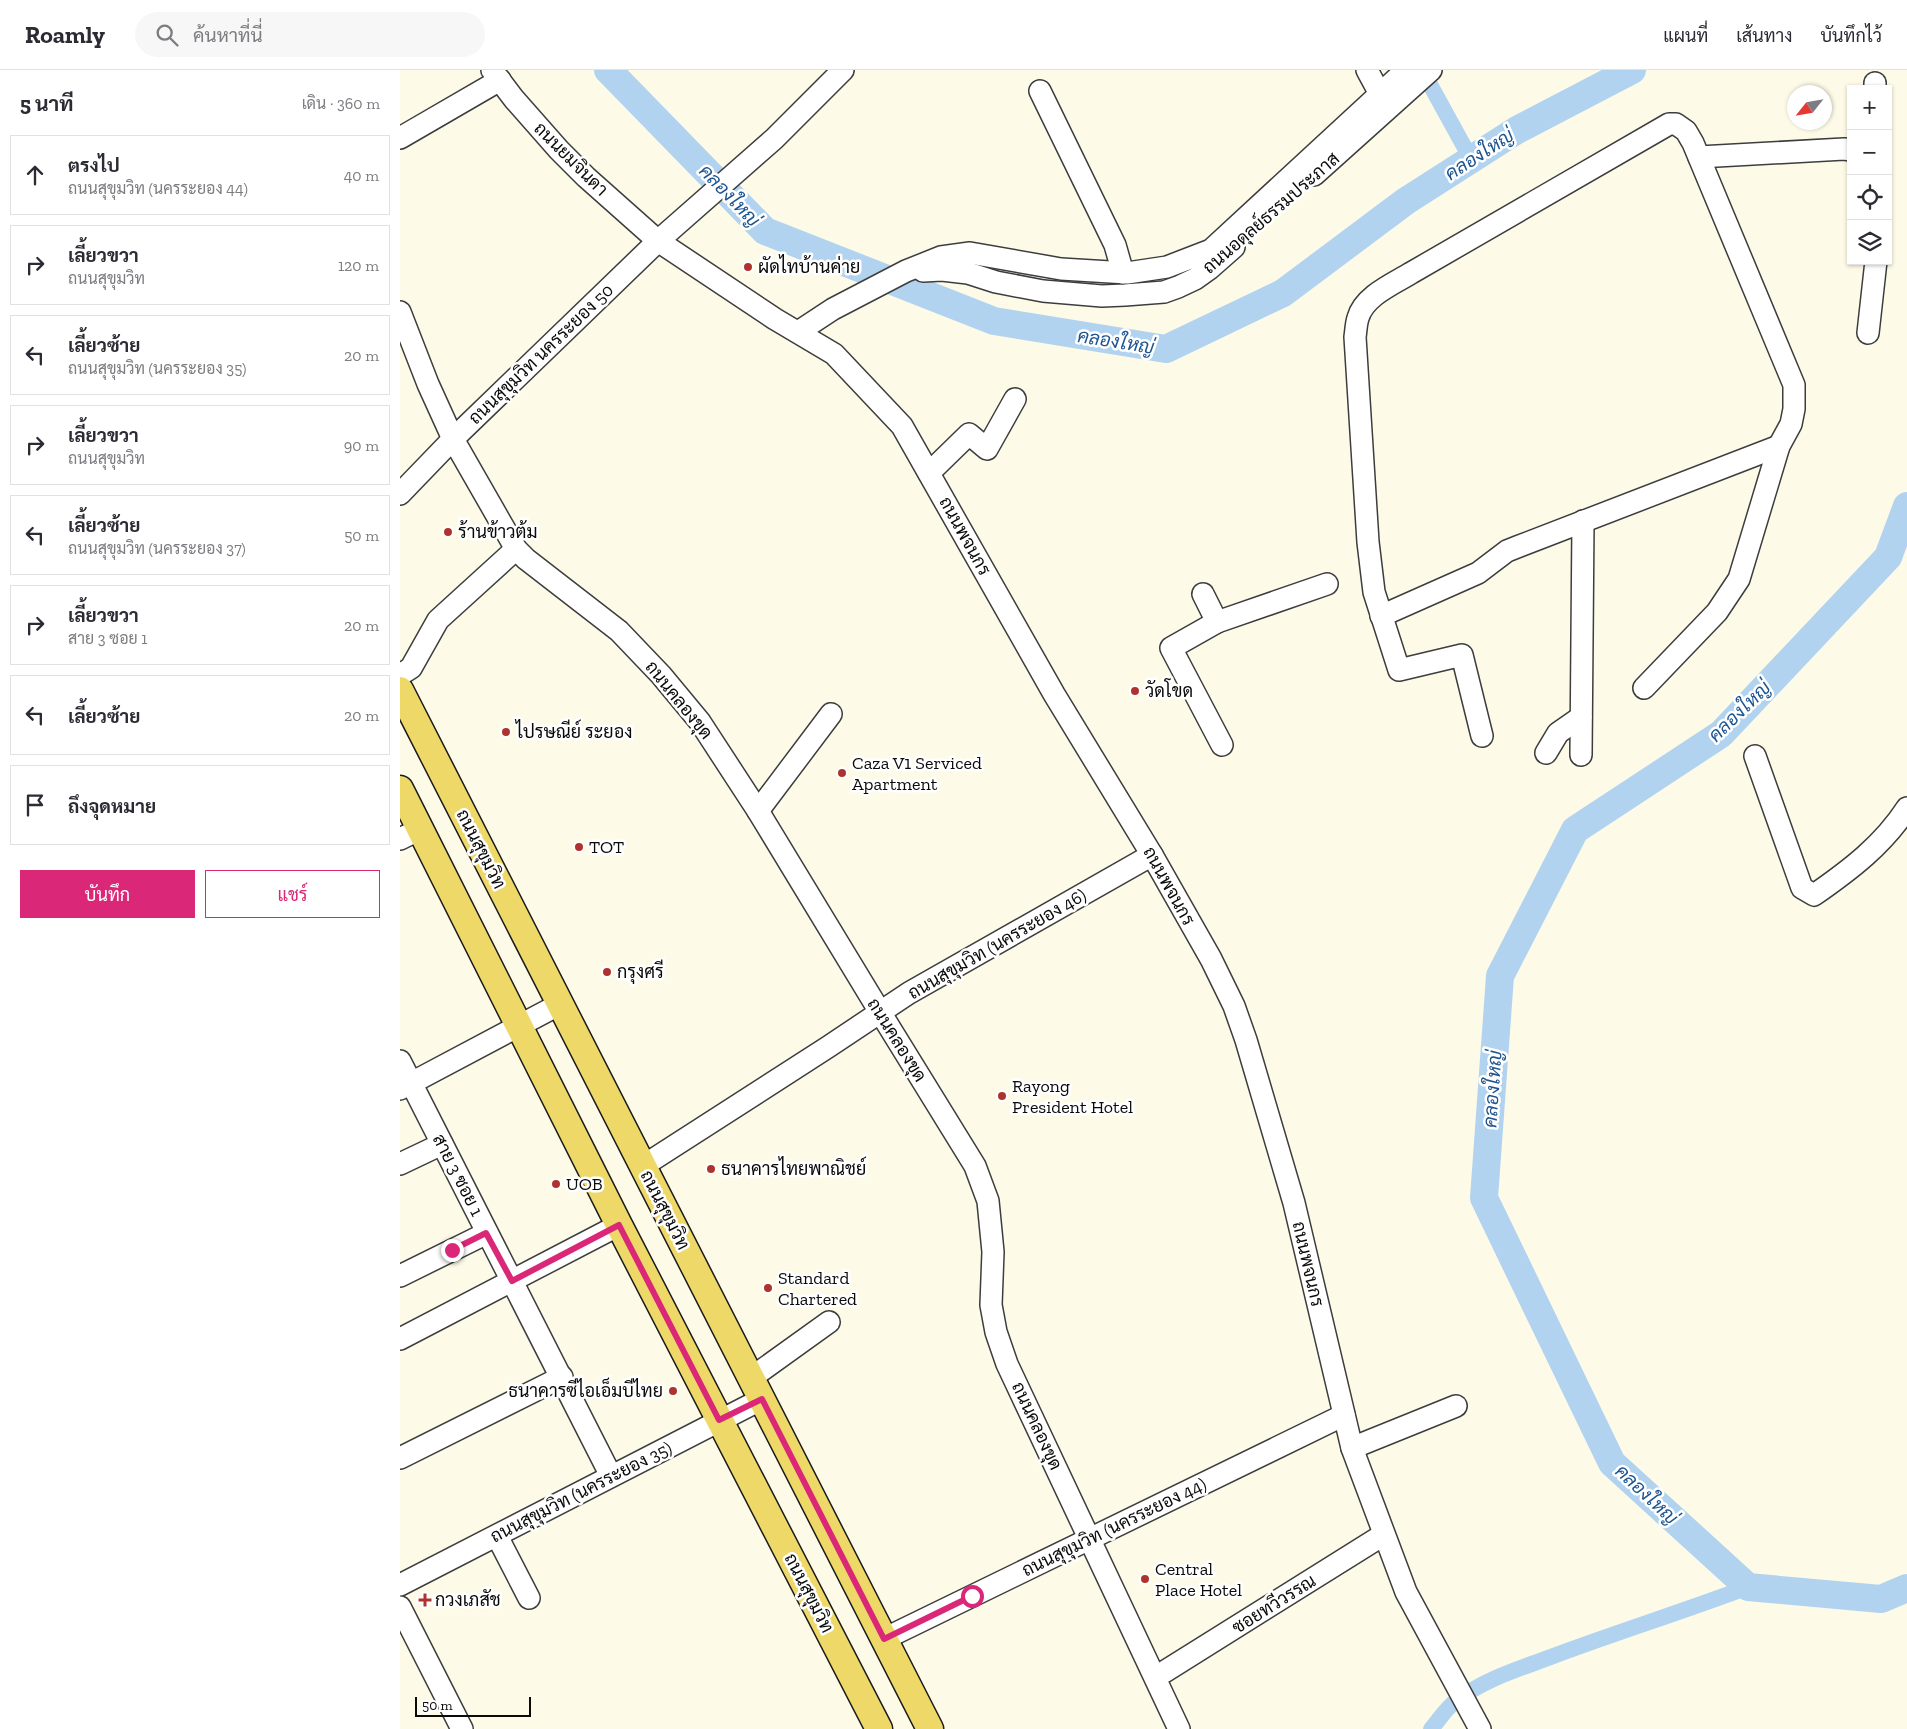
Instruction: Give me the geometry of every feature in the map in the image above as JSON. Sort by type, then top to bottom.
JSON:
[{"type":"main road","name":"ถนนสุขุมวิท","points":[[400,690],[930,1729]]},
{"type":"main road","name":"ถนนสุขุมวิท","points":[[400,789],[410,834],[520,1026],[619,1225],[879,1729]]},
{"type":"street","name":"ถนนสุขุมวิท นครระยอง 50","points":[[400,494],[453,439],[658,241],[774,139],[843,70]]},
{"type":"street","points":[[1367,70],[1380,94]]},
{"type":"street","name":"ถนนอดุลย์ธรรมประภาส","points":[[798,332],[833,309],[906,272],[941,257],[970,253],[1061,269],[1123,273],[1167,267],[1211,250],[1380,94],[1405,78],[1431,70]]},
{"type":"street","points":[[400,138],[496,75]]},
{"type":"street","name":"ถนนยมจินดา","points":[[496,75],[559,150],[586,177],[658,241]]},
{"type":"street","name":"ถนนอดุลย์ธรรมประภาส","points":[[906,272],[942,270],[968,273],[996,282],[1044,291],[1102,296],[1164,292],[1195,279],[1216,263],[1405,78]]},
{"type":"street","points":[[1040,91],[1116,245],[1123,273]]},
{"type":"street","points":[[1482,736],[1462,655],[1399,670],[1381,616],[1374,592],[1368,542],[1355,338],[1358,316],[1364,305],[1377,294],[1411,273],[1669,124],[1676,124],[1686,131],[1699,157],[1794,384],[1794,409],[1791,424],[1779,446],[1739,579],[1716,612],[1644,688]]},
{"type":"street","points":[[1699,157],[1847,149]]},
{"type":"street","name":"ถนนพจนกร","points":[[658,241],[820,347],[834,354],[902,426],[1054,694],[1152,855],[1234,1006],[1246,1040],[1294,1202],[1352,1448],[1383,1535],[1406,1592],[1480,1729]]},
{"type":"street","points":[[1026,287],[1032,264]]},
{"type":"street","points":[[1868,333],[1876,265]]},
{"type":"street","name":"ถนนคลองขุด","points":[[400,312],[428,384],[453,439],[516,548],[526,559],[619,631],[661,675],[700,722],[758,811],[976,1166],[988,1201],[990,1218],[993,1252],[991,1305],[996,1332],[1007,1364],[1179,1729]]},
{"type":"street","points":[[929,473],[969,434],[987,449],[1015,399]]},
{"type":"street","points":[[1381,616],[1478,574],[1508,551],[1779,446]]},
{"type":"street","points":[[1581,755],[1583,521]]},
{"type":"street","points":[[400,675],[411,668],[438,620],[516,548]]},
{"type":"street","points":[[1222,745],[1172,648],[1217,622],[1327,584]]},
{"type":"street","points":[[1203,594],[1217,622]]},
{"type":"street","points":[[758,811],[831,714]]},
{"type":"street","points":[[1546,753],[1558,733],[1581,717]]},
{"type":"street","points":[[1755,756],[1802,888],[1814,894],[1852,869],[1879,843],[1907,808]]},
{"type":"street","name":"ถนนสุขุมวิท (นครระยอง 46)","points":[[643,1166],[918,988],[1152,855]]},
{"type":"street","points":[[405,1086],[560,1004]]},
{"type":"street","name":"สาย 3 ซอย 1","points":[[400,1061],[405,1086],[442,1144],[611,1476]]},
{"type":"street","points":[[400,1164],[442,1144]]},
{"type":"street","points":[[400,1339],[619,1225]]},
{"type":"street","points":[[400,1276],[486,1233]]},
{"type":"street","name":"ถนนสุขุมวิท (นครระยอง 35)","points":[[400,1585],[719,1420],[829,1322]]},
{"type":"street","points":[[400,1458],[562,1377]]},
{"type":"street","points":[[1352,1448],[1456,1406]]},
{"type":"street","name":"ถนนสุขุมวิท (นครระยอง 44)","points":[[884,1639],[1344,1415]]},
{"type":"street","name":"ซอยทวีวรรณ","points":[[1164,1672],[1383,1535]]},
{"type":"street","points":[[497,1536],[529,1598]]},
{"type":"street","points":[[400,1607],[462,1729]]},
{"type":"waterway","name":"คลองใหญ่","points":[[608,70],[765,231],[994,321],[1166,349],[1283,293],[1406,201],[1517,130],[1632,70]]},
{"type":"waterway","points":[[1422,70],[1471,159]]},
{"type":"waterway","name":"คลองใหญ่","points":[[1907,506],[1888,557],[1721,734],[1575,830],[1500,976],[1484,1198],[1612,1463],[1748,1587],[1881,1599],[1907,1588]]},
{"type":"waterway","points":[[1431,1729],[1452,1704],[1477,1687],[1500,1676],[1748,1587]]},
{"type":"place","name":"ผัดไทบ้านค่าย","points":[[748,267]]},
{"type":"place","name":"ร้านข้าวต้ม","points":[[448,532]]},
{"type":"place","name":"วัดโขด","points":[[1135,691]]},
{"type":"place","name":"ไปรษณีย์ ระยอง","points":[[506,732]]},
{"type":"place","name":"Caza V1 Serviced Apartment","points":[[842,773]]},
{"type":"place","name":"TOT","points":[[579,847]]},
{"type":"place","name":"กรุงศรี","points":[[607,972]]},
{"type":"place","name":"Rayong President Hotel","points":[[1002,1096]]},
{"type":"place","name":"ธนาคารไทยพาณิชย์","points":[[711,1169]]},
{"type":"place","name":"UOB","points":[[556,1184]]},
{"type":"place","name":"Standard Chartered","points":[[768,1288]]},
{"type":"place","name":"ธนาคารซีไอเอ็มบีไทย","points":[[673,1391]]},
{"type":"place","name":"Central Place Hotel","points":[[1145,1579]]},
{"type":"place","name":"กวงเภสัช","points":[[425,1600]]},
{"type":"route","points":[[452,1250],[486,1233],[512,1281],[619,1225],[719,1420],[762,1399],[884,1639],[972,1596]]}]
